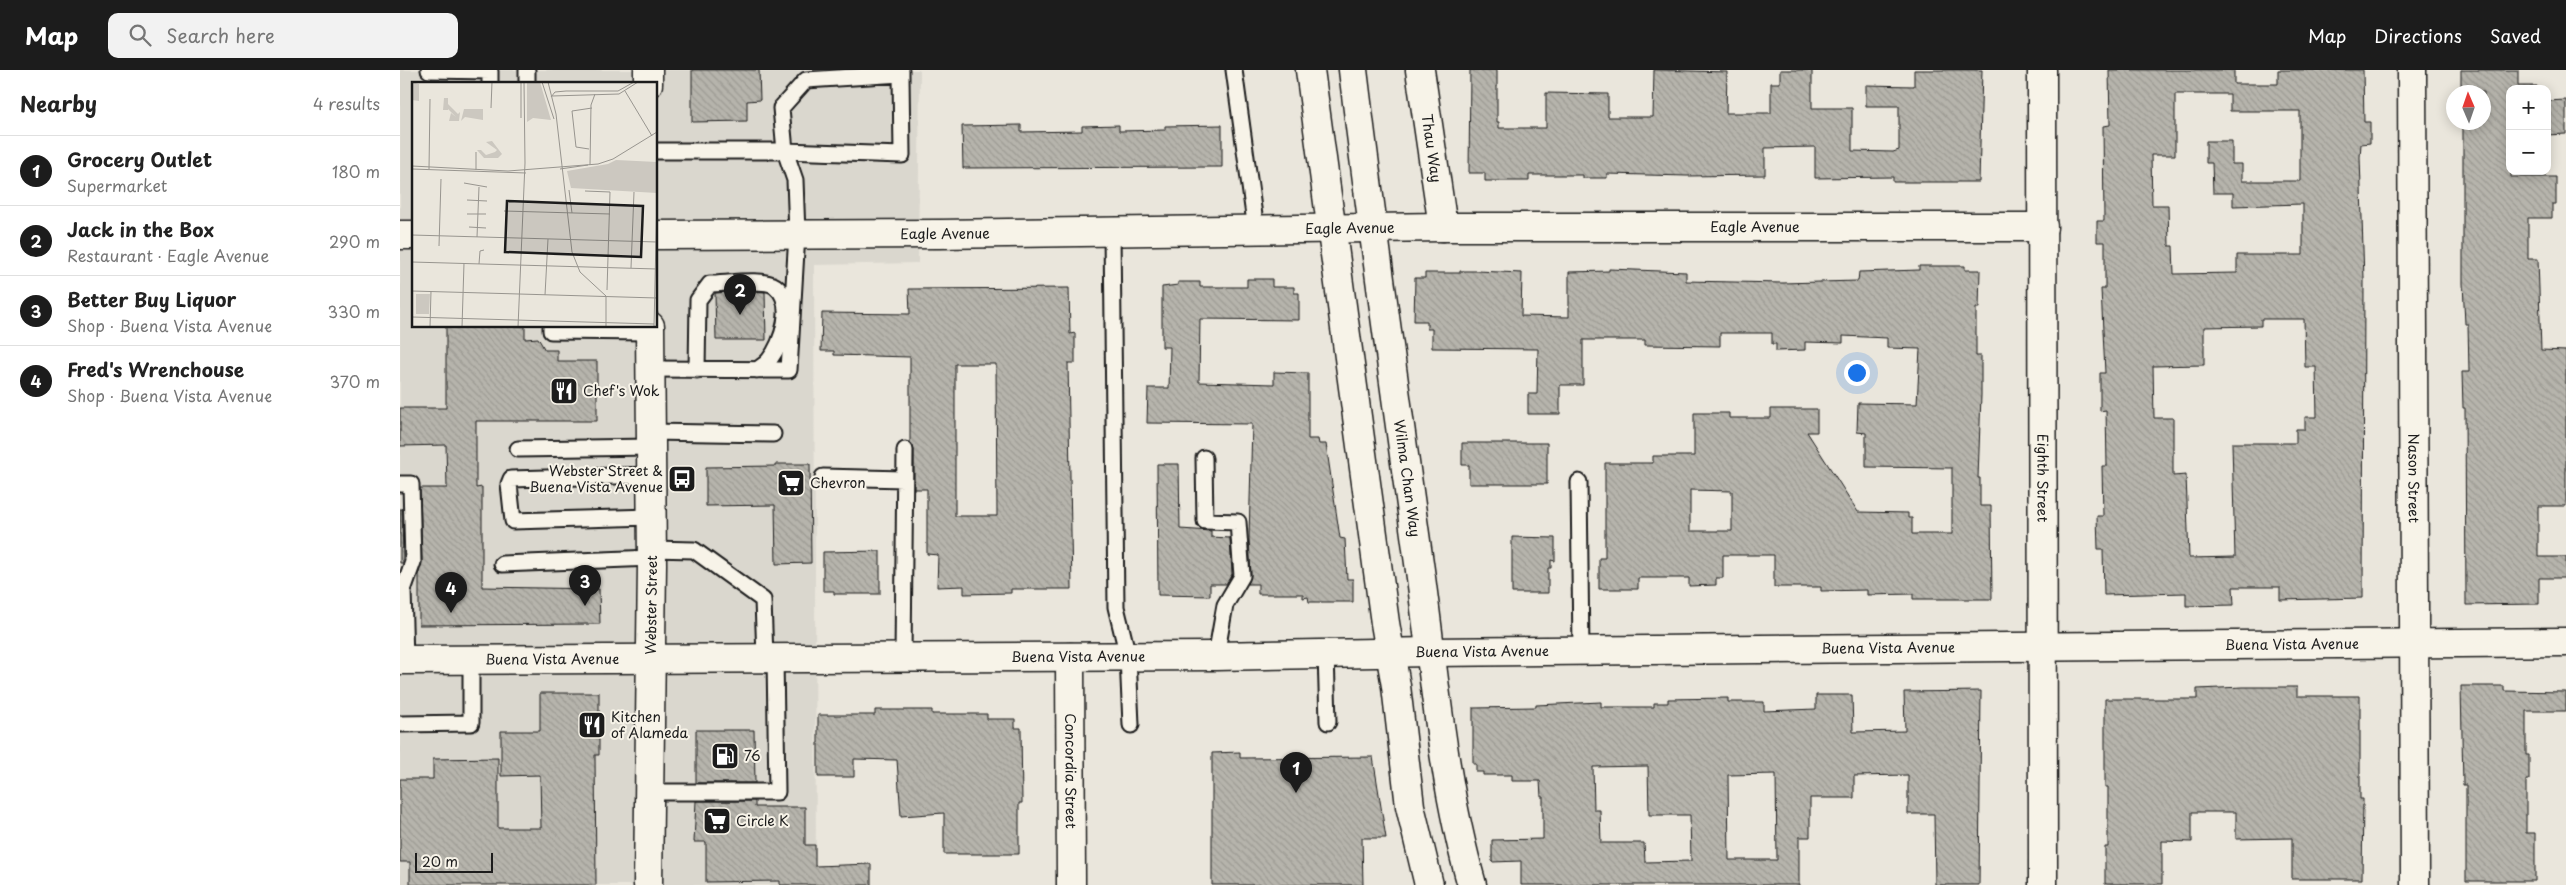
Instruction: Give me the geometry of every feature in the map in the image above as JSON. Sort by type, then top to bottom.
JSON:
[{"type":"street","points":[[1310,70],[1410,806],[1429,885]]},
{"type":"street","name":"Wilma Chan Way","points":[[1353,70],[1371,228],[1447,771],[1461,846],[1472,885]]},
{"type":"street","name":"Thau Way","points":[[1420,70],[1443,227]]},
{"type":"street","name":"Eighth Street","points":[[2042,70],[2043,885]]},
{"type":"street","name":"Nason Street","points":[[2412,70],[2415,885]]},
{"type":"street","name":"Eagle Avenue","points":[[658,235],[1112,232],[1443,227],[2043,227]]},
{"type":"street","name":"Webster Street","points":[[648,885],[652,554],[650,329]]},
{"type":"street","name":"Buena Vista Avenue","points":[[402,660],[1216,656],[1390,652],[2566,642]]},
{"type":"street","name":"Concordia Street","points":[[1070,657],[1071,885]]},
{"type":"lane","points":[[427,70],[490,71],[490,82]]},
{"type":"lane","points":[[1234,70],[1256,230]]},
{"type":"lane","points":[[650,369],[789,370],[797,234],[795,180],[784,151],[781,108],[806,80],[867,73],[901,72],[902,154],[784,151],[658,151]]},
{"type":"lane","points":[[1112,232],[1116,607],[1128,656],[1131,725]]},
{"type":"lane","points":[[697,370],[698,300],[710,284],[756,282],[774,285],[785,297],[787,316],[780,339],[769,360],[757,370]]},
{"type":"lane","points":[[551,328],[551,331],[650,329]]},
{"type":"lane","points":[[518,449],[773,434]]},
{"type":"lane","points":[[903,657],[905,450]]},
{"type":"lane","points":[[1204,458],[1204,522],[1238,522],[1242,576],[1225,606],[1216,656]]},
{"type":"lane","points":[[651,475],[512,479],[509,484],[513,520],[651,516]]},
{"type":"lane","points":[[823,477],[904,479]]},
{"type":"lane","points":[[1579,482],[1581,651]]},
{"type":"lane","points":[[400,484],[411,484],[413,562],[402,590],[402,660]]},
{"type":"lane","points":[[502,564],[694,550],[764,600],[770,658],[777,792],[648,792]]},
{"type":"lane","points":[[1326,653],[1328,722]]},
{"type":"lane","points":[[400,724],[471,723],[471,659]]},
{"type":"shaded area","points":[[400,70],[920,70],[918,263],[814,265],[816,885],[400,885]]},
{"type":"building","points":[[692,70],[759,70],[760,100],[747,101],[747,121],[692,122]]},
{"type":"building","points":[[1470,70],[1497,70],[1497,122],[1499,122],[1499,128],[1546,128],[1546,93],[1608,94],[1608,117],[1653,117],[1654,70],[1727,72],[1726,113],[1771,113],[1771,83],[1780,83],[1780,70],[1812,70],[1812,108],[1852,108],[1852,151],[1893,152],[1899,150],[1899,106],[1866,106],[1866,85],[1914,86],[1914,70],[1982,70],[1979,182],[1893,182],[1893,177],[1815,178],[1815,147],[1765,148],[1765,175],[1607,174],[1607,178],[1583,178],[1583,175],[1529,175],[1529,181],[1485,181],[1485,173],[1469,173]]},
{"type":"building","points":[[2109,70],[2234,70],[2234,84],[2278,84],[2278,70],[2363,70],[2364,122],[2370,122],[2370,143],[2361,144],[2360,157],[2364,279],[2363,598],[2280,600],[2280,587],[2233,587],[2234,605],[2186,606],[2186,593],[2104,595],[2103,549],[2098,549],[2097,516],[2103,516],[2102,466],[2107,466],[2106,410],[2100,411],[2100,373],[2105,373],[2101,289],[2105,289],[2105,242],[2097,242],[2097,221],[2104,221],[2103,126],[2110,125]],"holes":[[[2175,94],[2230,94],[2230,111],[2300,111],[2300,181],[2242,181],[2242,164],[2232,164],[2232,141],[2206,141],[2206,163],[2212,163],[2213,193],[2233,193],[2233,206],[2303,204],[2303,255],[2237,255],[2237,273],[2174,274],[2173,246],[2169,246],[2168,205],[2152,205],[2151,155],[2175,155]],[[2261,319],[2304,319],[2305,367],[2316,367],[2317,417],[2305,417],[2305,429],[2296,429],[2296,443],[2232,443],[2235,557],[2189,558],[2186,475],[2173,476],[2173,418],[2154,418],[2153,366],[2204,365],[2204,327],[2261,326]]]},
{"type":"building","points":[[2461,70],[2518,70],[2518,85],[2506,85],[2506,175],[2511,175],[2511,177],[2556,177],[2556,204],[2552,204],[2552,218],[2528,218],[2528,259],[2538,259],[2541,350],[2566,351],[2566,506],[2538,506],[2538,557],[2566,557],[2566,578],[2539,578],[2539,604],[2466,605],[2465,408],[2463,408],[2462,372],[2469,372],[2468,324],[2465,324],[2463,283],[2463,130],[2491,130],[2491,85],[2461,85]]},
{"type":"building","points":[[2566,100],[2566,134],[2551,135],[2551,101]]},
{"type":"building","points":[[1021,125],[1021,132],[1082,131],[1082,126],[1119,125],[1119,131],[1165,130],[1165,126],[1222,125],[1222,167],[963,168],[962,126]]},
{"type":"building","points":[[1919,266],[1965,266],[1965,270],[1980,270],[1979,308],[1976,308],[1976,356],[1981,356],[1978,478],[1980,478],[1980,506],[1991,506],[1992,599],[1913,599],[1913,594],[1867,595],[1867,590],[1821,591],[1821,587],[1774,587],[1774,555],[1723,555],[1723,578],[1716,578],[1716,585],[1689,586],[1689,578],[1638,578],[1638,589],[1599,589],[1599,558],[1605,558],[1605,463],[1653,463],[1653,456],[1694,456],[1694,413],[1729,413],[1729,418],[1771,418],[1771,409],[1817,409],[1817,432],[1807,432],[1858,512],[1908,513],[1908,518],[1912,518],[1912,534],[1952,534],[1952,468],[1866,467],[1866,433],[1857,432],[1858,403],[1917,404],[1920,349],[1887,348],[1887,338],[1843,336],[1843,343],[1805,342],[1805,350],[1776,351],[1776,344],[1772,344],[1772,333],[1720,333],[1720,346],[1645,345],[1645,340],[1583,340],[1583,385],[1560,385],[1560,414],[1528,414],[1528,394],[1537,394],[1538,349],[1432,348],[1432,329],[1427,329],[1427,321],[1414,321],[1415,278],[1425,278],[1425,273],[1477,271],[1522,273],[1521,316],[1569,317],[1569,272],[1609,271],[1609,269],[1686,272],[1686,281],[1782,283],[1858,281],[1859,272],[1919,270]],"holes":[[[1690,490],[1732,491],[1732,531],[1690,531]]]},
{"type":"building","points":[[1247,279],[1272,279],[1272,287],[1294,287],[1294,293],[1299,293],[1299,320],[1200,319],[1199,382],[1274,384],[1274,372],[1308,373],[1308,439],[1318,439],[1319,444],[1326,444],[1340,538],[1345,539],[1347,579],[1353,579],[1353,602],[1309,602],[1308,597],[1303,598],[1303,594],[1258,594],[1258,584],[1248,584],[1251,575],[1249,538],[1252,424],[1147,423],[1148,388],[1169,388],[1170,347],[1162,347],[1162,287],[1178,285],[1178,282],[1200,282],[1200,287],[1247,287]]},
{"type":"building","points":[[1069,288],[1070,334],[1075,333],[1075,363],[1068,363],[1072,589],[1011,589],[1011,593],[964,594],[964,586],[937,587],[938,555],[927,554],[927,489],[914,489],[914,450],[910,442],[910,357],[834,355],[834,351],[821,351],[822,313],[910,314],[909,289]],"holes":[[[955,364],[996,364],[997,516],[955,516]]]},
{"type":"building","points":[[765,292],[766,340],[716,340],[715,293]]},
{"type":"building","points":[[446,328],[525,328],[525,339],[538,338],[545,350],[557,350],[557,361],[597,361],[597,421],[476,421],[476,488],[482,487],[482,587],[599,589],[600,624],[419,625],[419,572],[422,562],[420,488],[447,488],[446,445],[400,446],[400,408],[446,408]]},
{"type":"building","points":[[1462,443],[1547,443],[1547,484],[1469,484],[1469,465],[1462,465]]},
{"type":"building","points":[[775,464],[810,464],[811,563],[776,564],[775,505],[706,506],[706,467],[775,466]]},
{"type":"building","points":[[1157,464],[1179,464],[1180,529],[1211,531],[1211,537],[1230,538],[1232,574],[1226,584],[1210,584],[1210,596],[1158,595]]},
{"type":"building","points":[[400,509],[402,509],[403,563],[400,563]]},
{"type":"building","points":[[1512,537],[1555,538],[1555,561],[1551,560],[1551,568],[1548,568],[1548,593],[1512,593]]},
{"type":"building","points":[[880,551],[880,594],[834,594],[834,591],[823,591],[823,552]]},
{"type":"building","points":[[2461,686],[2504,686],[2504,691],[2566,692],[2566,711],[2526,711],[2526,755],[2529,755],[2529,780],[2526,780],[2526,833],[2535,833],[2535,881],[2466,881],[2466,785],[2463,785]]},
{"type":"building","points":[[2297,687],[2297,696],[2360,696],[2360,799],[2363,799],[2362,879],[2292,879],[2292,838],[2236,839],[2236,812],[2192,812],[2192,842],[2162,841],[2162,884],[2105,884],[2105,847],[2108,847],[2108,787],[2105,787],[2105,699],[2197,699],[2197,689]]},
{"type":"building","points":[[1981,691],[1979,885],[1935,885],[1934,814],[1908,814],[1908,775],[1854,776],[1854,798],[1810,798],[1810,837],[1799,837],[1799,885],[1521,885],[1521,861],[1492,862],[1492,840],[1543,839],[1543,797],[1541,797],[1540,781],[1512,781],[1512,775],[1483,775],[1483,772],[1476,772],[1476,764],[1473,764],[1473,708],[1536,707],[1536,705],[1601,702],[1601,707],[1654,707],[1654,703],[1668,703],[1668,699],[1728,698],[1728,702],[1764,702],[1764,711],[1816,709],[1816,695],[1852,695],[1853,732],[1905,731],[1904,692]],"holes":[[[1648,766],[1649,815],[1690,815],[1691,861],[1645,862],[1644,843],[1601,843],[1600,810],[1594,810],[1593,767]],[[1776,774],[1777,860],[1729,860],[1728,775]]]},
{"type":"building","points":[[540,693],[599,693],[599,755],[595,755],[596,885],[410,885],[410,862],[400,862],[400,779],[433,779],[433,759],[498,758],[498,828],[541,828],[540,775],[501,776],[501,731],[540,731]]},
{"type":"building","points":[[875,710],[932,710],[932,714],[987,714],[987,719],[1015,719],[1015,728],[1021,728],[1022,803],[1019,803],[1019,854],[944,854],[944,813],[901,816],[897,760],[854,759],[854,777],[818,777],[818,715],[875,715]]},
{"type":"building","points":[[696,730],[754,730],[755,783],[696,783]]},
{"type":"building","points":[[1240,752],[1240,758],[1373,757],[1386,838],[1362,838],[1363,885],[1212,885],[1212,753]]},
{"type":"building","points":[[696,801],[755,801],[755,807],[805,807],[805,845],[815,845],[815,866],[871,864],[871,885],[780,885],[780,881],[706,882],[706,842],[694,842]]},
{"type":"place","name":"Jack in the Box","points":[[740,315]]},
{"type":"place","name":"Chef's Wok","points":[[564,391]]},
{"type":"place","name":"Webster Street & Buena Vista Avenue","points":[[682,479]]},
{"type":"place","name":"Chevron","points":[[791,483]]},
{"type":"place","name":"Better Buy Liquor","points":[[585,606]]},
{"type":"place","name":"Fred's Wrenchouse","points":[[451,613]]},
{"type":"place","name":"Kitchen of Alameda","points":[[592,725]]},
{"type":"place","name":"76","points":[[725,756]]},
{"type":"place","name":"Grocery Outlet","points":[[1296,793]]},
{"type":"place","name":"Circle K","points":[[717,821]]}]
